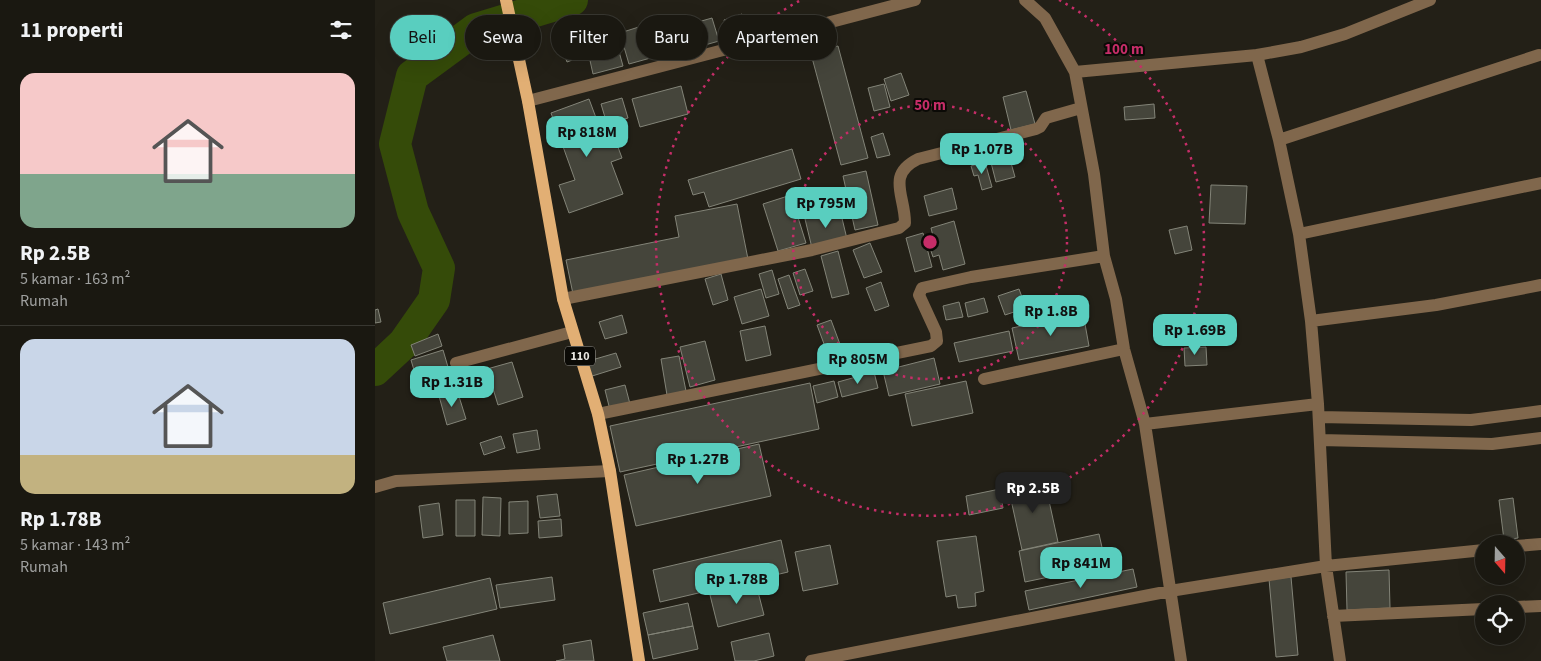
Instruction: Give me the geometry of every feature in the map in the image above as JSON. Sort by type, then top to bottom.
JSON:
[{"type":"main road","name":"110","points":[[506,0],[528,102],[563,299],[598,414],[610,470],[639,661]]},
{"type":"street","points":[[528,102],[886,4],[915,0]]},
{"type":"street","points":[[1025,0],[1045,18],[1075,72],[1094,174],[1104,256],[1116,299],[1125,349],[1145,424],[1181,661]]},
{"type":"street","points":[[1075,72],[1257,55],[1301,47],[1345,34],[1430,0]]},
{"type":"street","points":[[1257,55],[1279,140],[1299,234],[1311,321],[1319,417],[1326,566],[1340,661]]},
{"type":"street","points":[[1279,140],[1539,55]]},
{"type":"street","points":[[563,299],[812,250],[899,228],[905,223],[899,185],[901,171],[909,164],[918,159],[1036,129],[1046,118],[1081,108]]},
{"type":"street","points":[[1299,234],[1541,183]]},
{"type":"street","points":[[598,414],[931,346],[937,340],[937,332],[919,295],[922,288],[971,277],[1104,256]]},
{"type":"street","points":[[1311,321],[1437,305],[1541,285]]},
{"type":"street","points":[[456,363],[572,332]]},
{"type":"street","points":[[985,379],[1125,349]]},
{"type":"street","points":[[1145,424],[1318,404]]},
{"type":"street","points":[[1319,417],[1471,420],[1541,411]]},
{"type":"street","points":[[1320,440],[1492,444],[1541,438]]},
{"type":"street","points":[[375,487],[396,481],[610,470]]},
{"type":"street","points":[[1525,545],[1541,544]]},
{"type":"street","points":[[811,661],[855,656],[1170,590],[1326,566],[1475,551]]},
{"type":"street","points":[[1525,607],[1541,606]]},
{"type":"street","points":[[1333,616],[1475,609]]},
{"type":"building","points":[[712,18],[718,41],[708,44],[708,19]]},
{"type":"building","points":[[636,28],[636,60],[643,60],[629,64],[626,54],[626,31]]},
{"type":"building","points":[[837,46],[868,158],[841,165],[813,60],[837,60]]},
{"type":"building","points":[[590,60],[621,60],[623,66],[593,74]]},
{"type":"building","points":[[901,73],[909,95],[891,101],[884,79]]},
{"type":"building","points":[[884,84],[890,107],[874,111],[868,88]]},
{"type":"building","points":[[681,86],[688,114],[640,127],[632,99]]},
{"type":"building","points":[[1026,91],[1035,124],[1011,130],[1003,97]]},
{"type":"building","points":[[622,98],[628,118],[607,124],[601,104]]},
{"type":"building","points":[[589,99],[605,142],[615,139],[622,158],[611,162],[623,194],[569,213],[559,185],[575,180],[551,113]]},
{"type":"building","points":[[1154,104],[1155,118],[1125,120],[1124,107]]},
{"type":"building","points":[[883,133],[890,155],[877,158],[871,137]]},
{"type":"building","points":[[1006,145],[1015,177],[996,182],[988,151]]},
{"type":"building","points":[[792,149],[801,179],[709,207],[704,192],[693,195],[688,180]]},
{"type":"building","points":[[985,162],[992,187],[982,190],[978,175],[974,176],[971,166]]},
{"type":"building","points":[[866,171],[878,225],[855,230],[843,176]]},
{"type":"building","points":[[1211,185],[1247,186],[1245,224],[1209,223]]},
{"type":"building","points":[[952,188],[957,209],[929,216],[924,196]]},
{"type":"building","points":[[791,195],[806,243],[778,251],[763,204]]},
{"type":"building","points":[[737,204],[748,259],[573,294],[566,260],[679,237],[675,216]]},
{"type":"building","points":[[840,210],[847,239],[812,248],[805,219]]},
{"type":"building","points":[[954,221],[965,264],[943,270],[939,255],[933,257],[928,242],[934,240],[931,228]]},
{"type":"building","points":[[1187,226],[1192,250],[1175,254],[1169,230]]},
{"type":"building","points":[[923,233],[932,267],[915,272],[906,238]]},
{"type":"building","points":[[870,243],[882,272],[864,278],[853,250]]},
{"type":"building","points":[[838,251],[849,294],[832,298],[821,256]]},
{"type":"building","points":[[805,269],[813,291],[800,295],[793,273]]},
{"type":"building","points":[[772,270],[779,294],[766,298],[759,274]]},
{"type":"building","points":[[721,274],[728,300],[713,305],[705,279]]},
{"type":"building","points":[[789,275],[800,305],[788,309],[778,279]]},
{"type":"building","points":[[881,282],[889,306],[875,311],[866,288]]},
{"type":"building","points":[[761,289],[769,316],[742,324],[734,297]]},
{"type":"building","points":[[1019,289],[1026,308],[1005,315],[998,296]]},
{"type":"building","points":[[984,298],[988,312],[968,317],[965,303]]},
{"type":"building","points":[[959,302],[963,317],[946,320],[943,306]]},
{"type":"building","points":[[378,309],[381,322],[375,323],[375,310]]},
{"type":"building","points":[[1083,313],[1089,346],[1019,360],[1012,328]]},
{"type":"building","points":[[622,315],[627,333],[605,339],[599,322]]},
{"type":"building","points":[[831,320],[841,347],[827,352],[817,325]]},
{"type":"building","points":[[765,326],[771,355],[746,361],[740,331]]},
{"type":"building","points":[[1009,331],[1013,351],[959,362],[954,343]]},
{"type":"building","points":[[438,334],[442,346],[415,356],[411,345]]},
{"type":"building","points":[[705,341],[715,380],[690,387],[680,347]]},
{"type":"building","points":[[1206,347],[1207,365],[1185,366],[1184,348]]},
{"type":"building","points":[[443,350],[448,367],[416,377],[411,360]]},
{"type":"building","points":[[616,353],[621,367],[589,377],[585,362]]},
{"type":"building","points":[[679,356],[686,391],[667,395],[661,359]]},
{"type":"building","points":[[934,358],[940,384],[889,396],[883,371]]},
{"type":"building","points":[[512,362],[523,397],[498,405],[487,369]]},
{"type":"building","points":[[874,372],[878,388],[842,397],[838,382]]},
{"type":"building","points":[[834,381],[838,397],[817,403],[813,386]]},
{"type":"building","points":[[966,381],[973,413],[912,426],[905,394]]},
{"type":"building","points":[[810,383],[819,429],[620,472],[610,426]]},
{"type":"building","points":[[625,385],[630,404],[610,410],[605,390]]},
{"type":"building","points":[[457,390],[466,419],[447,425],[439,396]]},
{"type":"building","points":[[537,430],[540,449],[517,453],[513,434]]},
{"type":"building","points":[[501,436],[505,448],[484,455],[480,443]]},
{"type":"building","points":[[759,444],[771,496],[636,526],[624,475]]},
{"type":"building","points":[[1044,478],[1058,542],[1022,550],[1008,486]]},
{"type":"building","points":[[1000,489],[1003,508],[969,515],[966,496]]},
{"type":"building","points":[[557,494],[560,516],[540,518],[537,496]]},
{"type":"building","points":[[483,497],[501,498],[500,536],[482,535]]},
{"type":"building","points":[[1513,498],[1518,535],[1503,535],[1499,500]]},
{"type":"building","points":[[456,500],[475,500],[475,536],[456,536]]},
{"type":"building","points":[[528,501],[528,533],[509,534],[509,502]]},
{"type":"building","points":[[439,503],[443,535],[423,538],[419,506]]},
{"type":"building","points":[[561,519],[562,536],[539,538],[538,521]]},
{"type":"building","points":[[1099,534],[1106,565],[1025,582],[1019,551]]},
{"type":"building","points":[[976,536],[984,591],[975,593],[976,606],[958,608],[956,595],[946,597],[937,541]]},
{"type":"building","points":[[781,540],[788,572],[660,602],[653,570]]},
{"type":"building","points":[[830,545],[838,584],[803,591],[795,552]]},
{"type":"building","points":[[1133,569],[1137,587],[1029,610],[1025,591]]},
{"type":"building","points":[[1389,570],[1390,608],[1347,610],[1346,572]]},
{"type":"building","points":[[552,577],[555,600],[500,608],[496,585]]},
{"type":"building","points":[[1291,577],[1298,655],[1276,657],[1269,579]]},
{"type":"building","points":[[490,578],[497,609],[390,634],[383,603]]},
{"type":"building","points":[[756,584],[764,615],[718,627],[710,595]]},
{"type":"building","points":[[688,603],[693,626],[648,635],[643,613]]},
{"type":"building","points":[[693,626],[698,649],[653,659],[648,635]]},
{"type":"building","points":[[769,633],[774,656],[754,661],[735,661],[731,642]]},
{"type":"building","points":[[493,635],[500,661],[447,661],[443,647]]},
{"type":"building","points":[[591,640],[594,661],[556,661],[565,659],[563,645]]},
{"type":"waterway","points":[[375,370],[404,343],[434,300],[439,268],[413,212],[395,144],[412,76],[476,29],[572,0]]}]
